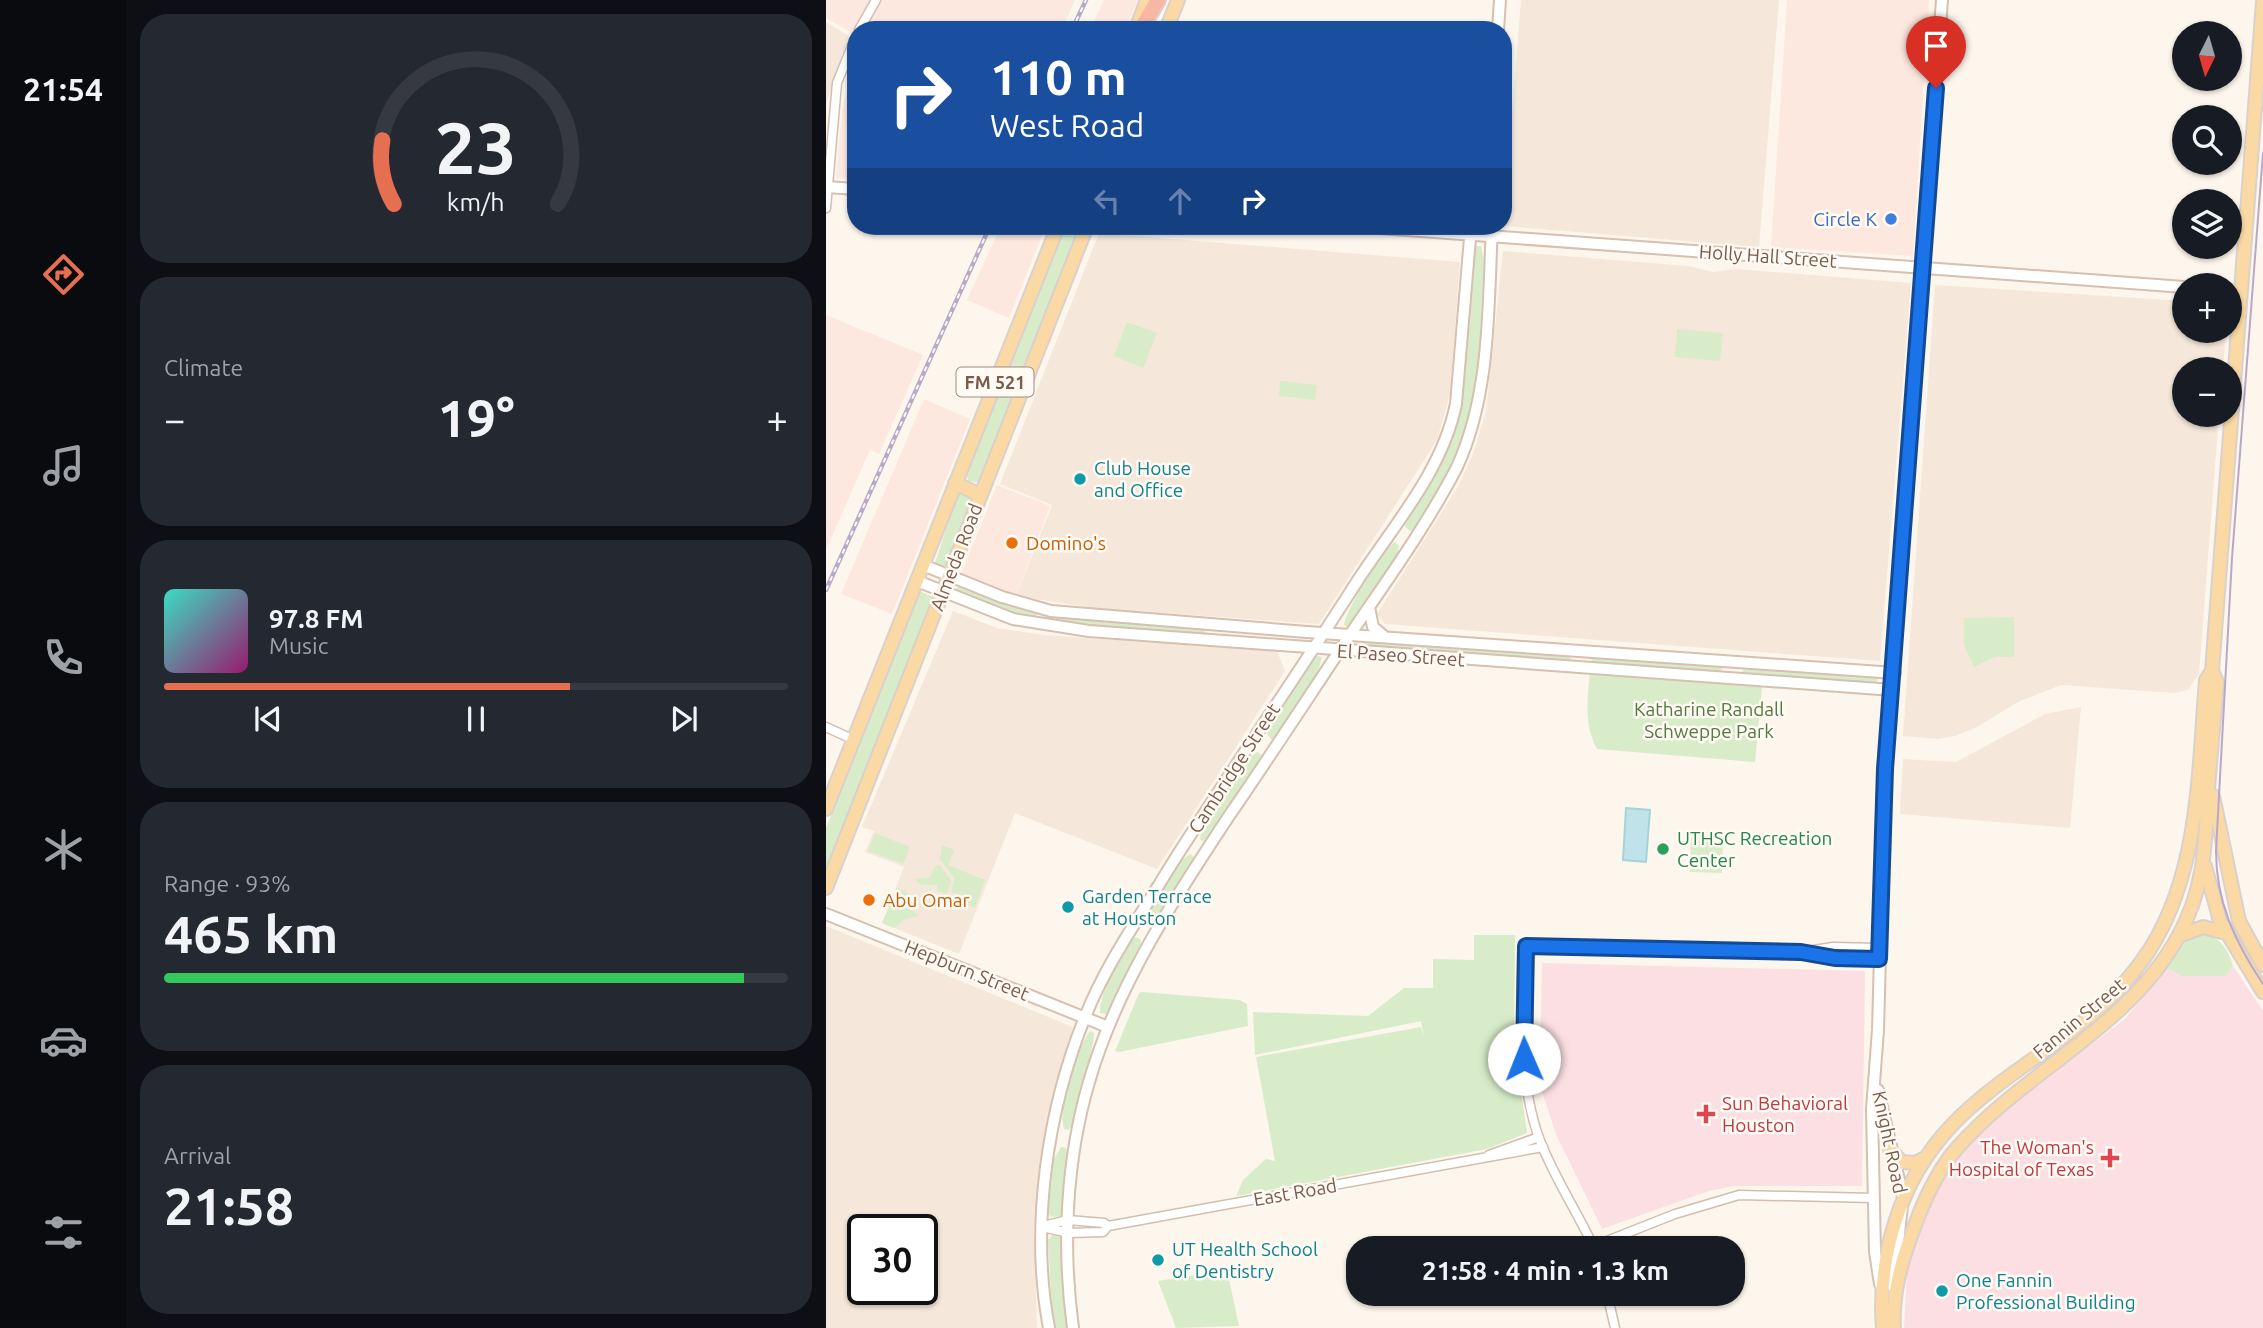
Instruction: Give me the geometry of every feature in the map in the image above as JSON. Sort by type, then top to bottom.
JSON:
[{"type":"highway","points":[[1144,21],[1158,0]]},
{"type":"main road","points":[[1141,21],[1147,0]]},
{"type":"main road","points":[[1170,21],[1178,0]]},
{"type":"main road","name":"Fannin Street","points":[[2238,273],[2263,2]]},
{"type":"main road","name":"Almeda Road","points":[[826,809],[1054,235]]},
{"type":"main road","name":"Almeda Road","points":[[826,888],[1083,235]]},
{"type":"main road","name":"Fannin Street","points":[[1894,1328],[1893,1299],[1922,1207],[1956,1148],[1996,1109],[2134,999],[2179,936],[2190,911],[2205,864],[2217,682],[2212,671],[2233,343]]},
{"type":"main road","points":[[955,483],[980,495]]},
{"type":"main road","name":"Fannin Street","points":[[1883,1328],[1881,1290],[1885,1261],[1903,1197],[1923,1158],[1942,1132],[1984,1094],[2107,1000],[2142,961],[2170,911],[2179,885],[2196,804],[2206,680],[2212,671]]},
{"type":"main road","points":[[2209,778],[2239,921],[2263,965]]},
{"type":"main road","points":[[2196,804],[2205,864],[2226,933],[2263,992]]},
{"type":"main road","points":[[2179,936],[2190,929],[2203,927],[2226,933]]},
{"type":"main road","points":[[1942,1132],[1956,1148]]},
{"type":"main road","points":[[1891,1150],[1902,1162],[1916,1163],[1923,1158]]},
{"type":"street","points":[[864,21],[876,0]]},
{"type":"street","points":[[1499,21],[1500,0]]},
{"type":"street","name":"Knight Road","points":[[1881,1290],[1875,1252],[1873,1198],[1885,779],[1895,673],[1912,391],[1942,0]]},
{"type":"street","points":[[826,208],[837,83],[847,58]]},
{"type":"street","points":[[827,187],[847,188]]},
{"type":"street","name":"Holly Hall Street","points":[[1512,233],[2172,286]]},
{"type":"street","name":"Cambridge Street","points":[[1049,1328],[1042,1227],[1052,1137],[1063,1087],[1084,1017],[1115,955],[1186,841],[1394,531],[1432,468],[1452,424],[1463,340],[1471,235]]},
{"type":"street","name":"Cambridge Street","points":[[1073,1328],[1069,1220],[1076,1140],[1089,1080],[1108,1027],[1153,937],[1205,853],[1370,607],[1457,467],[1475,421],[1481,394],[1492,235]]},
{"type":"street","points":[[1394,531],[1410,542]]},
{"type":"street","name":"El Paseo Street","points":[[923,565],[1002,597],[1051,611],[1323,634],[1895,673]]},
{"type":"street","name":"El Paseo Street","points":[[917,581],[1013,619],[1049,626],[1313,650],[1893,690]]},
{"type":"street","points":[[1370,607],[1373,628],[1391,638]]},
{"type":"street","points":[[1049,626],[1051,611]]},
{"type":"street","points":[[1212,641],[1213,625]]},
{"type":"street","points":[[1284,647],[1294,657],[1299,671]]},
{"type":"street","points":[[1580,667],[1584,652]]},
{"type":"street","points":[[1729,678],[1731,661]]},
{"type":"street","points":[[826,726],[854,740]]},
{"type":"street","points":[[1252,742],[1271,755]]},
{"type":"street","points":[[1186,841],[1205,853]]},
{"type":"street","name":"Hepburn Street","points":[[826,914],[1108,1027]]},
{"type":"street","points":[[1134,924],[1153,937]]},
{"type":"street","points":[[1588,1236],[1539,1137],[1524,1069],[1526,946],[1801,952],[1835,958],[1879,953]]},
{"type":"street","name":"Knight Road","points":[[1875,1070],[1903,1197],[1893,1299]]},
{"type":"street","points":[[1052,1137],[1076,1140]]},
{"type":"street","name":"East Road","points":[[1483,1158],[1539,1137]]},
{"type":"street","name":"East Road","points":[[1042,1227],[1069,1233],[1103,1232],[1108,1226],[1544,1147]]},
{"type":"street","points":[[1621,1236],[1675,1214],[1739,1195],[1873,1198]]},
{"type":"street","name":"East Road","points":[[1042,1227],[1069,1220],[1104,1223],[1108,1226]]},
{"type":"street","points":[[1610,1306],[1615,1328]]},
{"type":"shaded area","points":[[826,0],[1075,0],[1066,21],[847,21],[847,30],[826,18]]},
{"type":"shaded area","points":[[1104,0],[1138,0],[1129,21],[1094,21]]},
{"type":"shaded area","points":[[1521,0],[1779,0],[1759,247],[1512,227],[1512,113]]},
{"type":"shaded area","points":[[1787,0],[1929,0],[1913,256],[1771,247]]},
{"type":"shaded area","points":[[826,22],[847,35],[847,42],[826,104]]},
{"type":"shaded area","points":[[847,90],[847,179],[836,178],[842,110]]},
{"type":"shaded area","points":[[997,235],[1042,235],[1009,318],[967,300]]},
{"type":"shaded area","points":[[1098,235],[1460,262],[1450,394],[1437,440],[1319,624],[1094,608],[1016,596],[1052,505],[1000,484]]},
{"type":"shaded area","points":[[1503,251],[1688,266],[1713,272],[1737,269],[1911,283],[1880,661],[1385,624],[1377,614],[1459,485],[1474,451],[1486,411]]},
{"type":"shaded area","points":[[1935,285],[2172,300],[2172,343],[2225,343],[2224,357],[2172,357],[2172,427],[2218,427],[2199,674],[2188,690],[2174,693],[2061,685],[2018,702],[1977,727],[1955,736],[1938,739],[1903,736]]},
{"type":"shaded area","points":[[826,315],[923,355],[879,454],[870,450],[826,550]]},
{"type":"shaded area","points":[[924,399],[970,419],[892,614],[841,594]]},
{"type":"shaded area","points":[[997,485],[1050,506],[1016,596],[961,574]]},
{"type":"shaded area","points":[[953,611],[997,628],[1044,635],[1277,651],[1285,671],[1157,869],[1015,813],[959,954],[882,923],[904,867],[865,852],[874,831],[862,827]]},
{"type":"shaded area","points":[[2081,707],[2070,828],[1900,814],[1903,759],[1956,762],[2045,714]]},
{"type":"shaded area","points":[[826,926],[1073,1027],[1047,1122],[1037,1195],[1034,1232],[1037,1328],[826,1328]]},
{"type":"shaded area","name":"Sun Behavioral Houston","points":[[1542,963],[1865,971],[1862,1186],[1734,1186],[1709,1191],[1602,1229],[1556,1134],[1543,1094],[1540,1063]]},
{"type":"shaded area","name":"The Woman's Hospital of Texas","points":[[2233,966],[2263,1011],[2263,1328],[1904,1328],[1907,1270],[1914,1241],[1947,1170],[1965,1146],[1992,1120],[2125,1019],[2167,968],[2182,976],[2226,976]]},
{"type":"green space","points":[[1060,235],[1076,235],[979,483],[968,481],[966,473]]},
{"type":"green space","points":[[1475,246],[1481,246],[1484,261],[1477,394],[1452,472],[1417,527],[1410,531],[1405,527],[1405,519],[1444,453]]},
{"type":"green space","points":[[1127,322],[1157,333],[1143,368],[1114,356]]},
{"type":"green space","points":[[1677,329],[1723,333],[1720,361],[1675,357]]},
{"type":"green space","points":[[1280,381],[1317,385],[1315,400],[1279,396]]},
{"type":"green space","points":[[961,492],[972,497],[974,503],[949,567],[944,569],[935,563],[955,502]]},
{"type":"green space","points":[[1395,542],[1399,546],[1395,562],[1347,627],[1344,625],[1346,617],[1358,594],[1373,568]]},
{"type":"green space","points":[[959,585],[1034,611],[1039,618],[1018,617],[996,610],[955,592]]},
{"type":"green space","points":[[920,591],[935,598],[826,877],[826,828]]},
{"type":"green space","points":[[2014,617],[2014,657],[1995,657],[1974,667],[1964,645],[1964,618]]},
{"type":"green space","points":[[1058,618],[1204,628],[1205,633],[1084,627],[1057,621]]},
{"type":"green space","points":[[1362,642],[1566,654],[1572,659],[1564,661],[1361,646]]},
{"type":"green space","points":[[1317,656],[1322,657],[1320,666],[1309,689],[1294,714],[1272,740],[1267,734],[1271,722]]},
{"type":"green space","points":[[1595,656],[1714,665],[1723,669],[1717,672],[1597,664],[1591,660]]},
{"type":"green space","points":[[1749,668],[1872,675],[1878,680],[1873,684],[1747,675],[1742,671]]},
{"type":"green space","name":"Katharine Randall Schweppe Park","points":[[1590,673],[1762,686],[1755,762],[1597,749],[1588,721]]},
{"type":"green space","points":[[1257,752],[1262,755],[1262,760],[1211,839],[1204,842],[1200,839],[1202,826],[1245,761]]},
{"type":"green space","points":[[875,833],[910,847],[903,864],[868,851]]},
{"type":"green space","points":[[1691,834],[1723,836],[1722,873],[1690,872]]},
{"type":"green space","points":[[942,845],[954,850],[948,865],[985,880],[975,908],[964,902],[965,897],[951,892],[954,878],[940,859]]},
{"type":"green space","points":[[1190,854],[1194,857],[1193,866],[1158,920],[1151,924],[1146,921],[1146,915],[1176,865]]},
{"type":"green space","points":[[940,865],[951,880],[947,895],[937,890],[937,885],[922,885],[914,879],[930,877],[935,866]]},
{"type":"green space","points":[[897,887],[910,894],[908,905],[918,916],[905,919],[894,928],[882,923]]},
{"type":"green space","points":[[2203,933],[2219,941],[2229,954],[2233,966],[2226,976],[2182,976],[2167,968],[2185,942]]},
{"type":"green space","points":[[1474,935],[1515,935],[1514,1041],[1527,1133],[1487,1149],[1236,1196],[1243,1180],[1266,1159],[1275,1161],[1256,1057],[1421,1027],[1424,1036],[1421,1021],[1255,1055],[1253,1012],[1368,1016],[1404,988],[1433,988],[1433,959],[1474,960]]},
{"type":"green space","points":[[1136,937],[1141,940],[1140,952],[1112,1008],[1106,1014],[1100,1013],[1103,995],[1112,972],[1124,950]]},
{"type":"green space","points":[[1139,993],[1240,1000],[1247,1004],[1248,1026],[1115,1051]]},
{"type":"green space","points":[[1090,1031],[1094,1033],[1080,1099],[1069,1130],[1064,1129],[1065,1093],[1079,1051]]},
{"type":"green space","points":[[1061,1147],[1066,1148],[1069,1161],[1064,1216],[1051,1217],[1048,1211],[1054,1159]]},
{"type":"green space","points":[[1053,1234],[1063,1236],[1069,1328],[1053,1328],[1048,1240]]},
{"type":"green space","points":[[1227,1270],[1239,1326],[1176,1328],[1158,1281]]},
{"type":"water","points":[[1626,808],[1650,810],[1646,862],[1623,860]]},
{"type":"tram line","points":[[2263,153],[2232,558],[2216,851],[2219,887],[2229,921],[2263,984]]},
{"type":"railway","points":[[1076,21],[1086,0]]},
{"type":"railway","points":[[826,590],[986,235]]},
{"type":"place","name":"Circle K","points":[[1891,219]]},
{"type":"place","name":"Club House and Office","points":[[1080,479]]},
{"type":"place","name":"Domino's","points":[[1012,543]]},
{"type":"place","name":"UTHSC Recreation Center","points":[[1663,849]]},
{"type":"place","name":"Abu Omar","points":[[869,900]]},
{"type":"place","name":"Garden Terrace at Houston","points":[[1068,907]]},
{"type":"place","name":"Sun Behavioral Houston","points":[[1706,1114]]},
{"type":"place","name":"The Woman's Hospital of Texas","points":[[2110,1158]]},
{"type":"place","name":"UT Health School of Dentistry","points":[[1158,1260]]},
{"type":"place","name":"One Fannin Professional Building","points":[[1942,1291]]},
{"type":"route","points":[[1524,1059],[1526,946],[1801,952],[1835,958],[1879,959],[1885,769],[1895,667],[1912,391],[1936,88]]}]
